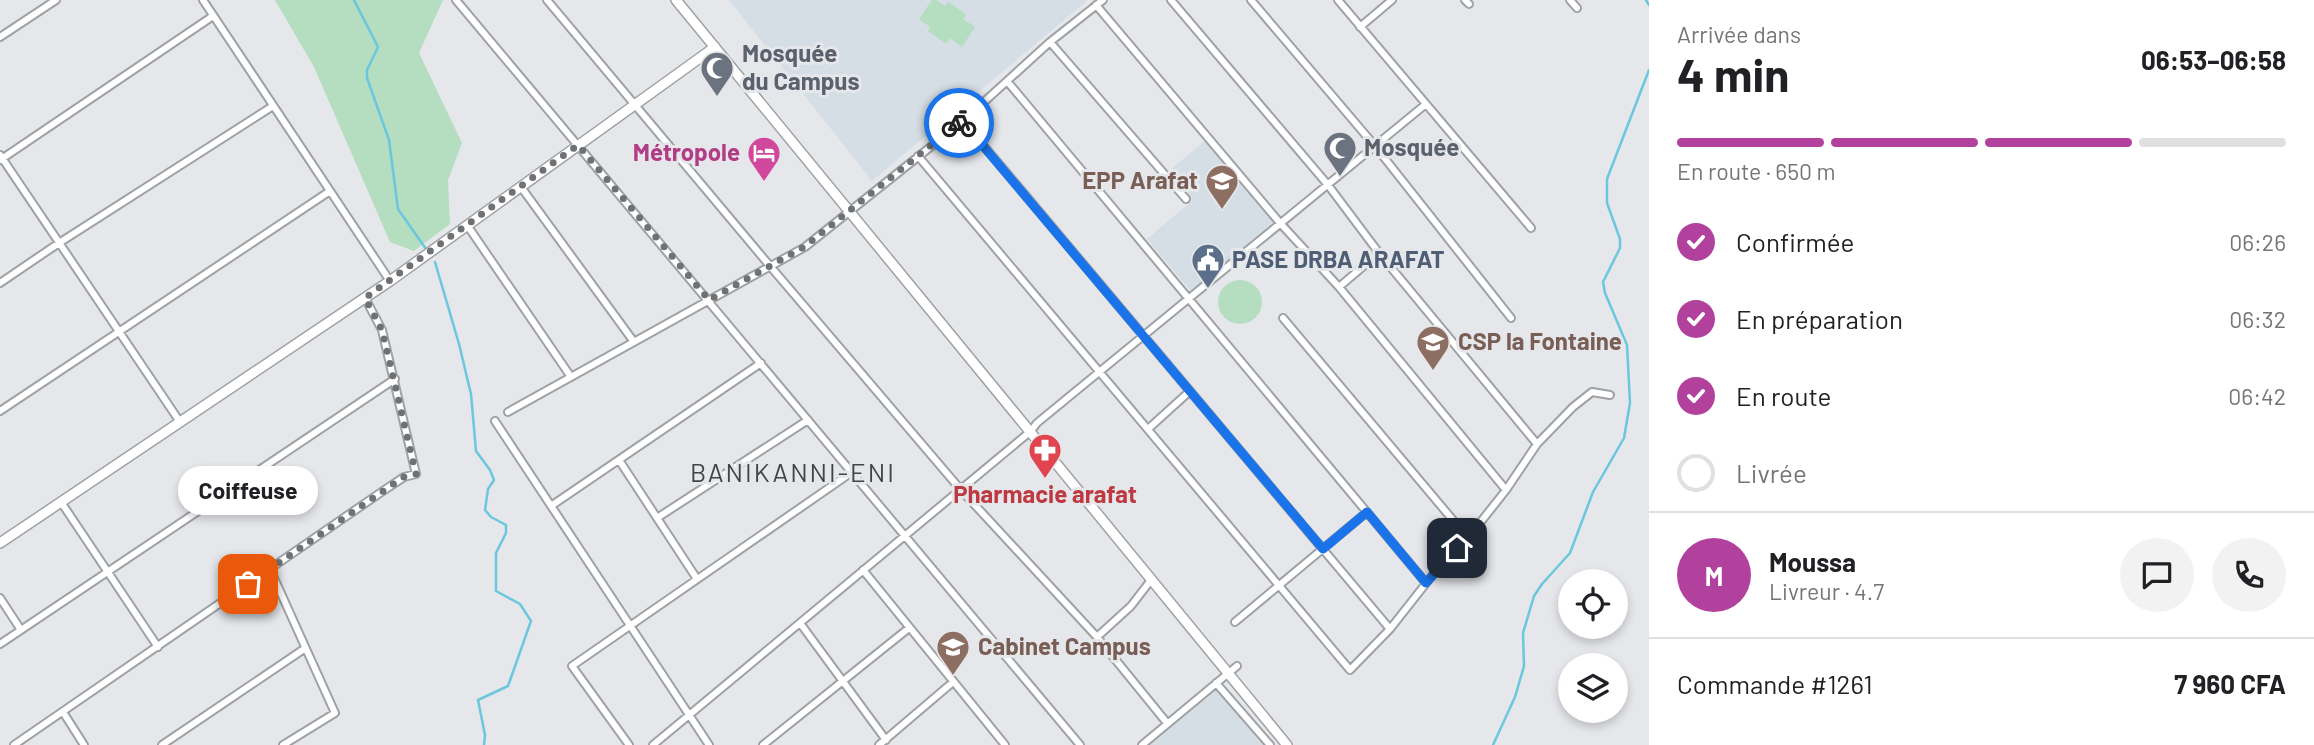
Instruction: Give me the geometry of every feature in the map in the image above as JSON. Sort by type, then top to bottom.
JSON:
[{"type":"street","points":[[0,37],[56,0]]},
{"type":"street","points":[[203,0],[390,282]]},
{"type":"street","points":[[456,0],[1080,745]]},
{"type":"street","points":[[547,0],[961,489],[1097,638],[1167,723]]},
{"type":"street","points":[[676,0],[1287,745]]},
{"type":"street","points":[[508,412],[804,247],[962,121],[1050,42],[1103,0]]},
{"type":"street","points":[[1171,0],[1328,185],[1379,253],[1537,444]]},
{"type":"street","points":[[1251,0],[1375,146],[1511,318]]},
{"type":"street","points":[[1338,0],[1531,228]]},
{"type":"street","points":[[1360,27],[1392,0]]},
{"type":"street","points":[[1570,0],[1577,8]]},
{"type":"street","points":[[1096,5],[1280,223],[1339,287],[1506,491]]},
{"type":"street","points":[[180,422],[1,158],[214,16]]},
{"type":"street","points":[[1050,42],[1186,199]]},
{"type":"street","points":[[0,543],[390,282],[715,47]]},
{"type":"street","points":[[1007,81],[1426,583]]},
{"type":"street","points":[[653,745],[1143,335],[1426,104]]},
{"type":"street","points":[[0,284],[59,243],[273,106]]},
{"type":"street","points":[[962,121],[1390,629]]},
{"type":"street","points":[[918,156],[1350,670],[1390,629],[1446,558],[1468,538],[1506,491],[1537,444],[1573,407],[1592,392],[1610,395]]},
{"type":"street","points":[[521,187],[634,342]]},
{"type":"street","points":[[0,411],[330,191]]},
{"type":"street","points":[[467,225],[571,377]]},
{"type":"street","points":[[1339,287],[1379,253]]},
{"type":"street","points":[[14,745],[396,482],[416,474],[382,330],[365,298]]},
{"type":"street","points":[[1283,318],[1468,538]]},
{"type":"street","points":[[551,506],[761,363]]},
{"type":"street","points":[[0,644],[395,379]]},
{"type":"street","points":[[1148,429],[1190,391]]},
{"type":"street","points":[[657,518],[808,420]]},
{"type":"street","points":[[495,421],[709,745]]},
{"type":"street","points":[[619,460],[697,579]]},
{"type":"street","points":[[629,745],[572,666],[852,472]]},
{"type":"street","points":[[61,502],[158,647]]},
{"type":"street","points":[[1235,622],[1367,512]]},
{"type":"street","points":[[270,569],[335,713],[283,745]]},
{"type":"street","points":[[863,570],[1003,744]]},
{"type":"street","points":[[1097,638],[1130,606],[1151,580]]},
{"type":"street","points":[[0,598],[21,630]]},
{"type":"street","points":[[800,623],[882,742],[953,682]]},
{"type":"street","points":[[763,745],[909,628]]},
{"type":"street","points":[[162,745],[304,649]]},
{"type":"street","points":[[1142,745],[1237,666]]},
{"type":"street","points":[[1216,683],[1269,745]]},
{"type":"street","points":[[63,712],[84,745]]},
{"type":"shaded area","points":[[729,0],[1088,0],[872,181]]},
{"type":"shaded area","name":"EPP Arafat","points":[[1205,141],[1273,222],[1191,291],[1147,239],[1192,201],[1168,172]]},
{"type":"shaded area","points":[[1216,687],[1266,745],[1148,745]]},
{"type":"green space","points":[[275,0],[443,0],[419,53],[462,143],[448,180],[450,224],[414,251],[390,242],[314,67]]},
{"type":"green space","points":[[932,0],[945,6],[948,2],[966,14],[963,19],[975,27],[962,47],[950,38],[946,44],[928,31],[930,27],[919,19]]},
{"type":"green space","points":[[1240,280],[1256,286],[1262,302],[1256,318],[1240,324],[1224,318],[1218,302],[1224,286]]},
{"type":"waterway","points":[[354,0],[378,47],[367,70],[367,78],[389,140],[398,209],[426,249]]},
{"type":"waterway","points":[[1646,0],[1649,5]]},
{"type":"waterway","points":[[1493,745],[1515,697],[1524,666],[1523,633],[1534,596],[1570,553],[1593,492],[1624,438],[1630,403],[1627,345],[1603,282],[1620,248],[1620,239],[1607,203],[1607,179],[1649,70]]},
{"type":"waterway","points":[[435,262],[471,394],[476,451],[494,480],[488,489],[485,510],[491,517],[506,525],[506,533],[496,553],[496,591],[520,604],[531,621],[508,686],[478,700],[485,735],[484,745]]},
{"type":"way so far","points":[[248,584],[404,477],[416,474],[382,330],[365,298],[578,145],[709,300],[804,247],[959,123]]},
{"type":"place","name":"Mosquée du Campus","points":[[717,98]]},
{"type":"place","name":"Mosquée","points":[[1340,178]]},
{"type":"place","name":"Métropole","points":[[764,183]]},
{"type":"place","name":"EPP Arafat","points":[[1222,211]]},
{"type":"place","name":"PASE DRBA ARAFAT","points":[[1208,290]]},
{"type":"place","name":"CSP la Fontaine","points":[[1433,372]]},
{"type":"place","name":"Pharmacie arafat","points":[[1045,480]]},
{"type":"place","name":"Coiffeuse","points":[[248,584]]},
{"type":"place","name":"Cabinet Campus","points":[[953,677]]},
{"type":"district","name":"BANIKANNI-ENI","points":[[793,473]]},
{"type":"route","points":[[959,123],[962,121],[1323,549],[1367,512],[1426,583],[1457,548]]}]
